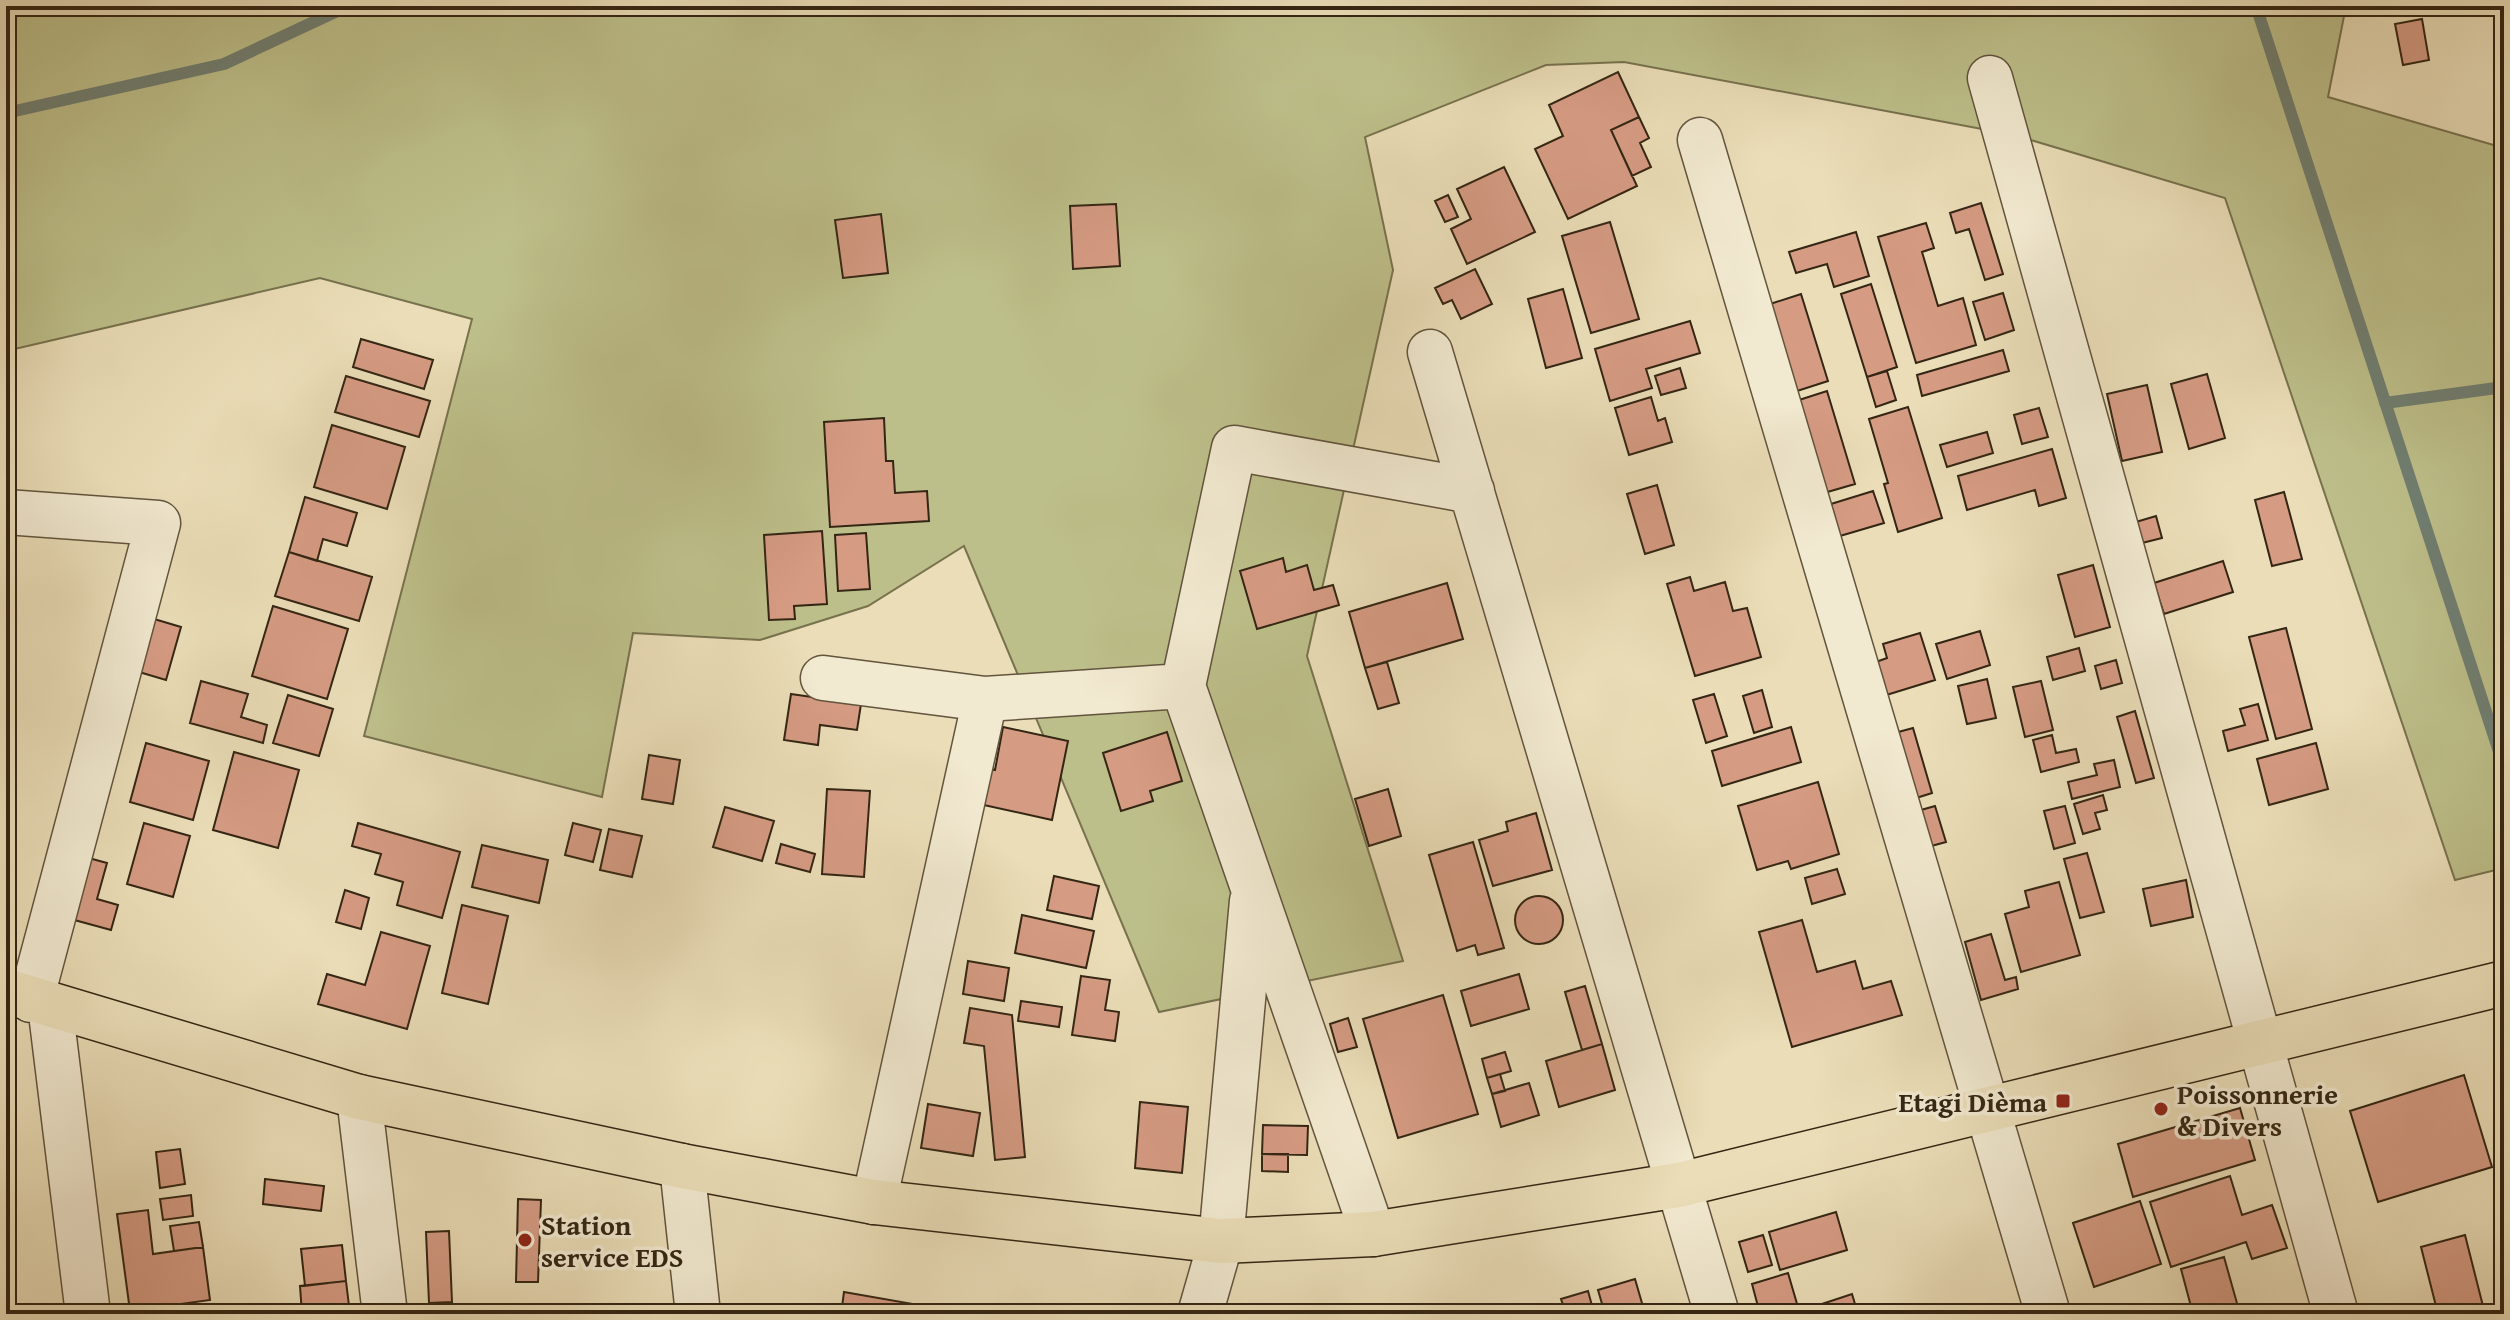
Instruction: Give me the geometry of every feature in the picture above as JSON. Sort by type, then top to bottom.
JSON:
[{"type":"main road","points":[[29,999],[359,1097],[682,1166],[874,1202],[1221,1241],[1373,1234],[1679,1185],[2504,983]]},
{"type":"street","points":[[1990,78],[2336,1314]]},
{"type":"street","points":[[1700,140],[2048,1314]]},
{"type":"street","points":[[1430,352],[1717,1314]]},
{"type":"street","points":[[1373,1234],[1183,686],[1234,448],[1472,491]]},
{"type":"street","points":[[6,512],[158,523],[29,999],[79,1242],[88,1314]]},
{"type":"street","points":[[823,678],[985,699],[1183,686]]},
{"type":"street","points":[[874,1202],[985,699]]},
{"type":"street","points":[[1200,1314],[1221,1241],[1253,887]]},
{"type":"street","points":[[359,1097],[385,1314]]},
{"type":"street","points":[[682,1166],[698,1314]]},
{"type":"street","points":[[59,1314],[79,1242]]},
{"type":"green space","points":[[6,6],[2346,6],[2328,97],[2504,148],[2504,868],[2455,880],[2225,198],[2014,135],[1624,62],[1546,65],[1365,137],[1393,270],[1307,656],[1403,961],[1159,1012],[964,546],[868,606],[760,640],[633,633],[602,797],[364,736],[472,319],[320,278],[6,351]]},
{"type":"building","points":[[2422,19],[2429,60],[2403,65],[2395,24]]},
{"type":"building","points":[[1618,72],[1639,117],[1611,130],[1637,186],[1568,219],[1535,149],[1563,136],[1549,105]]},
{"type":"building","points":[[1639,117],[1649,138],[1640,143],[1651,167],[1632,176],[1611,130]]},
{"type":"building","points":[[1504,167],[1535,232],[1467,264],[1451,229],[1471,219],[1457,189]]},
{"type":"building","points":[[1448,195],[1458,217],[1445,222],[1435,201]]},
{"type":"building","points":[[1981,203],[2003,274],[1985,280],[1969,229],[1956,233],[1950,213]]},
{"type":"building","points":[[1116,204],[1120,266],[1073,269],[1070,206]]},
{"type":"building","points":[[881,214],[888,273],[843,278],[835,220]]},
{"type":"building","points":[[1610,222],[1639,319],[1591,333],[1562,236]]},
{"type":"building","points":[[1926,223],[1934,248],[1922,252],[1938,306],[1963,298],[1976,345],[1916,363],[1878,237]]},
{"type":"building","points":[[1856,232],[1869,276],[1834,287],[1827,264],[1796,273],[1789,252]]},
{"type":"building","points":[[1475,269],[1492,304],[1461,319],[1452,300],[1443,304],[1435,288]]},
{"type":"building","points":[[1871,284],[1897,367],[1867,377],[1841,294]]},
{"type":"building","points":[[1563,289],[1582,358],[1546,368],[1528,299]]},
{"type":"building","points":[[2003,293],[2014,330],[1985,340],[1973,302]]},
{"type":"building","points":[[1801,294],[1828,381],[1794,392],[1767,305]]},
{"type":"building","points":[[1690,321],[1700,353],[1646,369],[1652,388],[1610,401],[1595,349]]},
{"type":"building","points":[[361,339],[433,360],[424,389],[353,367]]},
{"type":"building","points":[[2003,350],[2009,371],[1922,396],[1917,375]]},
{"type":"building","points":[[1680,368],[1686,388],[1661,395],[1655,376]]},
{"type":"building","points":[[1887,371],[1896,400],[1876,407],[1867,377]]},
{"type":"building","points":[[2207,374],[2225,438],[2189,449],[2171,384]]},
{"type":"building","points":[[346,376],[430,401],[419,437],[335,412]]},
{"type":"building","points":[[2147,385],[2162,452],[2122,461],[2107,394]]},
{"type":"building","points":[[1827,391],[1855,484],[1824,493],[1796,401]]},
{"type":"building","points":[[1651,397],[1658,421],[1665,418],[1672,442],[1629,455],[1615,408]]},
{"type":"building","points":[[1908,407],[1942,518],[1898,532],[1884,484],[1888,483],[1869,419]]},
{"type":"building","points":[[2039,408],[2048,437],[2022,444],[2014,415]]},
{"type":"building","points":[[884,418],[886,461],[893,461],[895,493],[927,491],[929,521],[830,527],[824,422]]},
{"type":"building","points":[[332,425],[405,447],[387,509],[314,487]]},
{"type":"building","points":[[1987,432],[1993,453],[1947,467],[1940,445]]},
{"type":"building","points":[[2052,449],[2066,498],[2039,506],[2035,490],[1967,510],[1958,476]]},
{"type":"building","points":[[1657,485],[1674,545],[1645,554],[1627,494]]},
{"type":"building","points":[[1873,491],[1884,523],[1840,536],[1831,504]]},
{"type":"building","points":[[2284,492],[2302,559],[2272,566],[2255,500]]},
{"type":"building","points":[[305,497],[357,513],[347,546],[323,539],[317,561],[289,552]]},
{"type":"building","points":[[2156,516],[2162,538],[2142,543],[2136,522]]},
{"type":"building","points":[[822,531],[827,604],[794,606],[795,619],[769,620],[764,535]]},
{"type":"building","points":[[866,533],[870,589],[838,591],[835,535]]},
{"type":"building","points":[[289,552],[372,577],[359,621],[275,596]]},
{"type":"building","points":[[1283,558],[1286,572],[1307,565],[1314,590],[1333,585],[1339,605],[1257,629],[1240,571]]},
{"type":"building","points":[[2223,561],[2233,592],[2164,614],[2154,583]]},
{"type":"building","points":[[2093,565],[2110,627],[2075,637],[2058,575]]},
{"type":"building","points":[[1690,577],[1694,591],[1725,582],[1733,611],[1747,608],[1761,657],[1695,676],[1667,584]]},
{"type":"building","points":[[1447,583],[1463,639],[1365,668],[1349,612]]},
{"type":"building","points":[[273,606],[348,629],[327,699],[252,676]]},
{"type":"building","points":[[144,616],[181,627],[166,680],[129,669]]},
{"type":"building","points":[[2286,628],[2312,729],[2276,739],[2249,637]]},
{"type":"building","points":[[1980,631],[1990,665],[1947,679],[1936,644]]},
{"type":"building","points":[[1920,633],[1935,680],[1880,697],[1870,664],[1887,658],[1883,644]]},
{"type":"building","points":[[2079,648],[2085,671],[2053,680],[2047,657]]},
{"type":"building","points":[[2116,660],[2122,683],[2101,689],[2095,666]]},
{"type":"building","points":[[1387,662],[1399,703],[1378,709],[1365,668]]},
{"type":"building","points":[[1987,679],[1996,718],[1967,724],[1958,686]]},
{"type":"building","points":[[201,681],[248,694],[241,717],[267,725],[263,743],[190,723]]},
{"type":"building","points":[[2041,681],[2053,730],[2025,737],[2013,687]]},
{"type":"building","points":[[1762,690],[1772,727],[1754,733],[1743,696]]},
{"type":"building","points":[[791,694],[861,704],[857,730],[820,725],[818,745],[784,740]]},
{"type":"building","points":[[1714,694],[1727,736],[1706,743],[1693,700]]},
{"type":"building","points":[[288,695],[333,709],[319,756],[273,743]]},
{"type":"building","points":[[2258,704],[2268,740],[2228,751],[2223,731],[2245,725],[2240,709]]},
{"type":"building","points":[[2135,711],[2154,778],[2136,783],[2117,717]]},
{"type":"building","points":[[1003,727],[1068,741],[1052,820],[970,802],[977,766],[995,770]]},
{"type":"building","points":[[1791,727],[1801,762],[1722,786],[1712,751]]},
{"type":"building","points":[[1913,728],[1932,793],[1910,800],[1891,734]]},
{"type":"building","points":[[1167,732],[1182,781],[1150,791],[1153,801],[1121,811],[1103,753]]},
{"type":"building","points":[[2052,735],[2056,753],[2076,749],[2079,762],[2041,772],[2033,740]]},
{"type":"building","points":[[146,743],[209,761],[193,820],[130,802]]},
{"type":"building","points":[[2316,743],[2328,789],[2269,805],[2257,759]]},
{"type":"building","points":[[234,752],[299,770],[278,848],[213,830]]},
{"type":"building","points":[[649,755],[680,760],[673,804],[642,799]]},
{"type":"building","points":[[2114,760],[2120,787],[2072,799],[2068,782],[2097,775],[2094,764]]},
{"type":"building","points":[[1818,782],[1839,854],[1791,869],[1788,861],[1757,870],[1738,806]]},
{"type":"building","points":[[827,789],[870,791],[864,877],[822,874]]},
{"type":"building","points":[[1388,789],[1401,836],[1369,846],[1355,799]]},
{"type":"building","points":[[2103,795],[2107,810],[2095,813],[2100,829],[2083,834],[2074,804]]},
{"type":"building","points":[[1935,806],[1946,842],[1924,848],[1914,812]]},
{"type":"building","points":[[2065,806],[2075,843],[2054,849],[2044,811]]},
{"type":"building","points":[[725,807],[774,821],[762,861],[713,847]]},
{"type":"building","points":[[1536,813],[1552,870],[1493,886],[1479,840],[1508,831],[1506,822]]},
{"type":"building","points":[[144,823],[190,836],[173,897],[127,884]]},
{"type":"building","points":[[358,823],[460,852],[442,918],[397,905],[403,882],[375,874],[381,854],[352,846]]},
{"type":"building","points":[[573,823],[601,830],[593,862],[565,855]]},
{"type":"building","points":[[609,829],[642,836],[632,877],[600,870]]},
{"type":"building","points":[[1473,842],[1504,948],[1478,955],[1475,945],[1457,951],[1429,855]]},
{"type":"building","points":[[781,844],[815,854],[810,872],[776,863]]},
{"type":"building","points":[[482,845],[548,860],[539,903],[472,887]]},
{"type":"building","points":[[2087,853],[2104,912],[2080,918],[2064,859]]},
{"type":"building","points":[[85,857],[107,863],[97,899],[118,905],[111,930],[67,918]]},
{"type":"building","points":[[1837,869],[1845,894],[1812,904],[1805,878]]},
{"type":"building","points":[[1054,876],[1099,886],[1092,919],[1047,910]]},
{"type":"building","points":[[2186,880],[2193,917],[2151,926],[2143,889]]},
{"type":"building","points":[[2059,882],[2080,955],[2021,972],[2005,914],[2029,907],[2025,891]]},
{"type":"building","points":[[345,890],[369,898],[361,929],[336,922]]},
{"type":"building","points":[[1539,896],[1556,903],[1563,920],[1556,937],[1539,944],[1522,937],[1515,920],[1522,903]]},
{"type":"building","points":[[462,905],[508,916],[488,1004],[442,993]]},
{"type":"building","points":[[1022,915],[1094,931],[1086,968],[1015,953]]},
{"type":"building","points":[[1802,920],[1817,972],[1855,961],[1863,989],[1891,981],[1902,1015],[1792,1047],[1759,932]]},
{"type":"building","points":[[381,932],[430,946],[407,1029],[318,1004],[327,974],[365,985]]},
{"type":"building","points":[[1991,934],[2005,980],[2016,977],[2018,989],[1981,1000],[1965,942]]},
{"type":"building","points":[[968,961],[1009,968],[1004,1001],[963,994]]},
{"type":"building","points":[[1519,974],[1529,1009],[1471,1026],[1461,991]]},
{"type":"building","points":[[1081,976],[1110,980],[1105,1010],[1119,1012],[1115,1041],[1072,1035]]},
{"type":"building","points":[[1585,986],[1602,1044],[1582,1050],[1565,992]]},
{"type":"building","points":[[1443,995],[1478,1114],[1398,1138],[1363,1019]]},
{"type":"building","points":[[1021,1001],[1062,1007],[1059,1027],[1018,1021]]},
{"type":"building","points":[[970,1008],[1012,1015],[1025,1157],[995,1160],[984,1046],[964,1043]]},
{"type":"building","points":[[1348,1018],[1357,1047],[1338,1052],[1330,1024]]},
{"type":"building","points":[[1602,1044],[1615,1090],[1559,1107],[1546,1061]]},
{"type":"building","points":[[1505,1052],[1511,1071],[1487,1078],[1482,1059]]},
{"type":"building","points":[[1500,1074],[1505,1091],[1492,1094],[1487,1078]]},
{"type":"building","points":[[2464,1075],[2492,1167],[2378,1202],[2350,1111]]},
{"type":"building","points":[[1529,1083],[1539,1115],[1501,1127],[1492,1094]]},
{"type":"building","points":[[1140,1102],[1188,1107],[1182,1173],[1135,1168]]},
{"type":"building","points":[[928,1104],[980,1113],[973,1156],[921,1148]]},
{"type":"building","points":[[2240,1108],[2255,1160],[2133,1197],[2118,1144]]},
{"type":"building","points":[[1263,1125],[1308,1126],[1307,1155],[1262,1154]]},
{"type":"building","points":[[180,1149],[185,1184],[160,1188],[156,1152]]},
{"type":"building","points":[[1262,1154],[1288,1154],[1288,1172],[1262,1171]]},
{"type":"building","points":[[2230,1176],[2242,1215],[2272,1205],[2287,1248],[2252,1259],[2246,1242],[2171,1267],[2150,1202]]},
{"type":"building","points":[[265,1179],[324,1186],[321,1211],[263,1204]]},
{"type":"building","points":[[191,1195],[193,1216],[163,1220],[160,1199]]},
{"type":"building","points":[[518,1199],[541,1200],[538,1282],[516,1282]]},
{"type":"building","points":[[2140,1201],[2161,1264],[2094,1287],[2073,1223]]},
{"type":"building","points":[[148,1210],[153,1254],[203,1247],[210,1300],[130,1311],[117,1214]]},
{"type":"building","points":[[1836,1212],[1847,1250],[1780,1270],[1769,1232]]},
{"type":"building","points":[[199,1222],[203,1247],[174,1251],[170,1226]]},
{"type":"building","points":[[449,1231],[452,1302],[429,1303],[426,1232]]},
{"type":"building","points":[[1763,1235],[1772,1265],[1748,1272],[1739,1242]]},
{"type":"building","points":[[2465,1235],[2485,1314],[2438,1314],[2421,1247]]},
{"type":"building","points":[[342,1245],[346,1281],[305,1286],[301,1249]]},
{"type":"building","points":[[2224,1257],[2240,1314],[2193,1314],[2181,1269]]},
{"type":"building","points":[[1788,1273],[1800,1314],[1760,1314],[1752,1284]]},
{"type":"building","points":[[1635,1279],[1644,1310],[1632,1314],[1605,1314],[1598,1290]]},
{"type":"building","points":[[346,1281],[350,1314],[302,1314],[300,1286]]},
{"type":"building","points":[[1588,1291],[1594,1313],[1566,1314],[1561,1299]]},
{"type":"building","points":[[844,1292],[913,1304],[912,1314],[841,1314]]},
{"type":"building","points":[[1852,1294],[1858,1314],[1825,1314],[1822,1304]]},
{"type":"waterway","points":[[6,113],[224,64],[348,6]]},
{"type":"waterway","points":[[2256,6],[2504,767]]},
{"type":"waterway","points":[[2385,403],[2504,387]]},
{"type":"place","name":"Etagi Dièma","points":[[2063,1101]]},
{"type":"place","name":"Poissonnerie & Divers","points":[[2161,1109]]},
{"type":"place","name":"Station service EDS","points":[[525,1240]]}]
